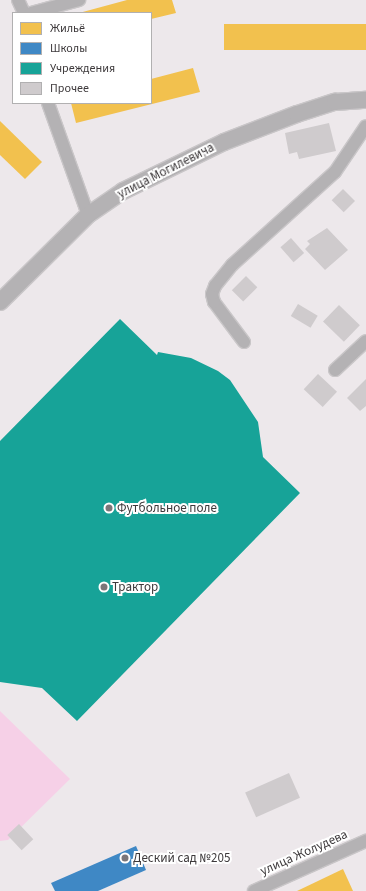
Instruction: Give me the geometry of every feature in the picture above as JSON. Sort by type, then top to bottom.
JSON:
[{"type":"street","points":[[18,0],[24,12]]},
{"type":"street","points":[[35,12],[79,0]]},
{"type":"street","name":"улица Могилевича","points":[[0,302],[88,216],[123,191],[224,142],[335,102],[366,100]]},
{"type":"street","points":[[48,104],[88,216]]},
{"type":"street","points":[[244,342],[214,302],[212,294],[215,286],[232,265],[335,172],[366,126]]},
{"type":"street","points":[[336,370],[366,341]]},
{"type":"street","name":"улица Жолудева","points":[[254,891],[366,841]]},
{"type":"shaded area","points":[[0,711],[70,779],[8,840],[0,841]]},
{"type":"building: Жильё","points":[[127,0],[172,0],[176,13],[152,19],[152,12],[83,12]]},
{"type":"building: Жильё","points":[[224,24],[366,24],[366,50],[224,50]]},
{"type":"building: Жильё","points":[[193,68],[200,92],[152,104],[152,79]]},
{"type":"building: Жильё","points":[[71,104],[152,104],[76,123]]},
{"type":"building: Жильё","points":[[0,121],[42,162],[25,179],[0,155]]},
{"type":"building: Жильё","points":[[343,869],[353,891],[297,891]]},
{"type":"building: Школы","name":"Деский сад №205","points":[[136,846],[146,870],[98,891],[55,891],[51,883]]},
{"type":"building: Учреждения","name":"Трактор","points":[[120,319],[157,355],[158,352],[191,358],[218,371],[230,380],[258,422],[263,457],[300,493],[77,721],[42,688],[0,682],[0,441]]},
{"type":"building: Прочее","points":[[329,123],[336,151],[299,159],[297,152],[289,154],[285,133]]},
{"type":"building: Прочее","points":[[343,189],[355,201],[344,212],[332,200]]},
{"type":"building: Прочее","points":[[327,228],[348,250],[325,270],[305,249],[310,244],[307,241]]},
{"type":"building: Прочее","points":[[291,238],[304,253],[294,262],[280,247]]},
{"type":"building: Прочее","points":[[246,276],[257,287],[243,301],[232,290]]},
{"type":"building: Прочее","points":[[298,304],[318,316],[311,328],[291,316]]},
{"type":"building: Прочее","points":[[339,305],[360,325],[344,342],[323,322]]},
{"type":"building: Прочее","points":[[318,374],[337,392],[323,407],[304,389]]},
{"type":"building: Прочее","points":[[366,379],[366,406],[360,411],[347,398]]},
{"type":"building: Прочее","points":[[289,773],[300,798],[256,817],[245,793]]},
{"type":"building: Прочее","points":[[19,824],[33,839],[22,850],[7,835]]},
{"type":"place","name":"Футбольное поле","points":[[109,508]]},
{"type":"place","name":"Трактор","points":[[104,587]]},
{"type":"place","name":"Деский сад №205","points":[[125,858]]}]
